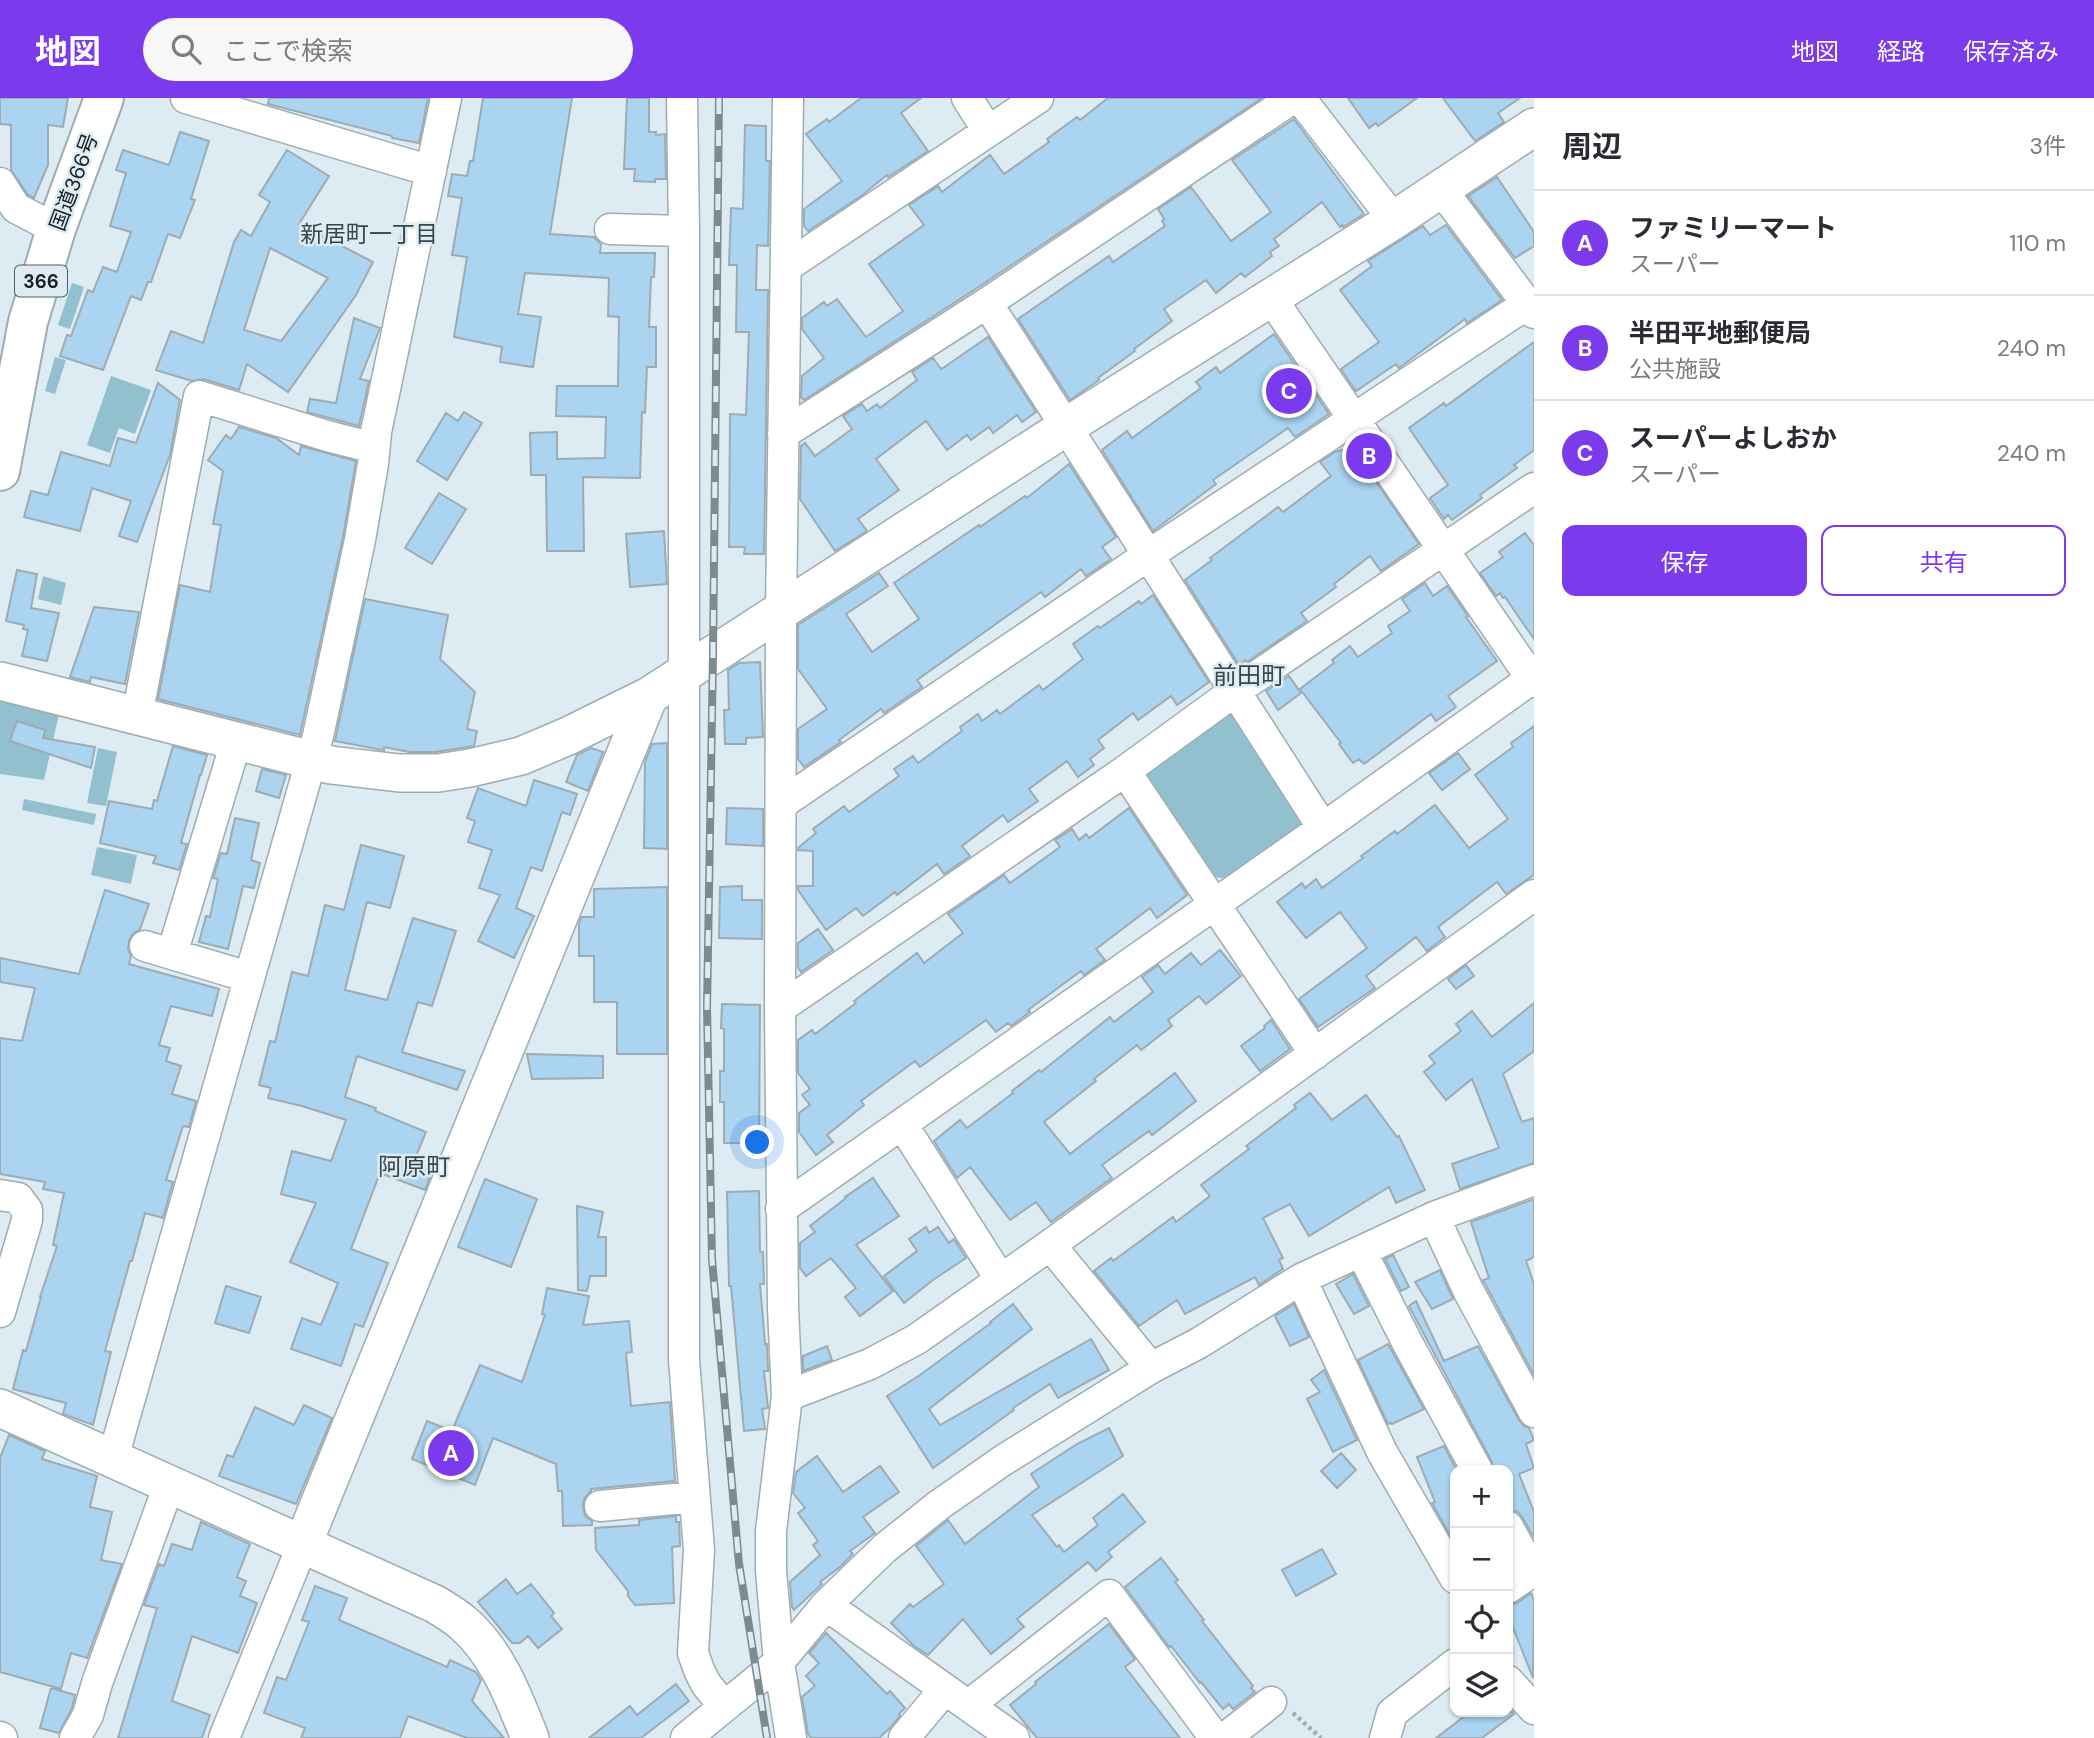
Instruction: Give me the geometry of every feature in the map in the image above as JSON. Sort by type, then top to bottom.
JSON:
[{"type":"highway","name":"国道366号","points":[[0,471],[5,418],[28,322],[56,229],[104,98]]},
{"type":"street","points":[[186,98],[431,171]]},
{"type":"street","points":[[113,1458],[318,736],[360,540],[376,432],[446,98]]},
{"type":"street","points":[[967,98],[988,131]]},
{"type":"street","points":[[786,267],[1038,98]]},
{"type":"street","points":[[783,435],[987,303],[1293,98]]},
{"type":"street","points":[[1300,98],[1394,220]]},
{"type":"street","points":[[680,99],[684,231],[684,1360],[699,1550],[693,1653],[706,1684],[724,1706]]},
{"type":"street","points":[[789,99],[781,611],[780,1008],[781,1209],[787,1396],[771,1531],[771,1571],[779,1662],[791,1738]]},
{"type":"street","points":[[0,681],[331,765],[399,773],[438,773],[521,756],[649,696],[1394,220],[1534,127]]},
{"type":"street","points":[[0,183],[16,208],[56,229]]},
{"type":"street","points":[[781,804],[1353,419],[1531,308],[1441,189]]},
{"type":"street","points":[[610,229],[684,231]]},
{"type":"street","points":[[781,1209],[1533,679],[1271,298]]},
{"type":"street","points":[[987,303],[1323,828]]},
{"type":"street","points":[[137,716],[199,396],[374,448]]},
{"type":"street","points":[[780,1008],[1125,771],[1235,691],[1534,488]]},
{"type":"street","points":[[224,1738],[649,696]]},
{"type":"street","points":[[236,742],[159,950],[249,977]]},
{"type":"street","points":[[1125,771],[1315,1054]]},
{"type":"street","points":[[787,1396],[870,1364],[917,1339],[1534,895]]},
{"type":"street","points":[[902,1124],[1001,1280]]},
{"type":"street","points":[[687,1738],[779,1662],[827,1605],[885,1548],[939,1505],[1002,1461],[1150,1368],[1199,1343],[1301,1279],[1434,1217],[1534,1180]]},
{"type":"street","points":[[0,1195],[18,1199],[27,1210],[27,1220],[0,1312]]},
{"type":"street","points":[[1434,1217],[1469,1292],[1534,1412]]},
{"type":"street","points":[[1050,1245],[1150,1368]]},
{"type":"street","points":[[1362,1251],[1408,1344],[1474,1465]]},
{"type":"street","points":[[1301,1279],[1382,1452],[1450,1569]]},
{"type":"street","points":[[0,1408],[436,1604],[464,1623],[483,1645],[507,1684],[530,1738]]},
{"type":"street","points":[[75,1738],[88,1715],[97,1683],[169,1485]]},
{"type":"street","points":[[600,1506],[694,1497]]},
{"type":"street","points":[[1509,1528],[1533,1571],[1513,1585]]},
{"type":"street","points":[[904,1738],[957,1697],[1109,1595],[1215,1738]]},
{"type":"street","points":[[827,1605],[1014,1738]]},
{"type":"street","points":[[1384,1738],[1392,1713],[1450,1668]]},
{"type":"street","points":[[1513,1686],[1534,1709]]},
{"type":"street","points":[[1226,1738],[1271,1702]]},
{"type":"path","points":[[1271,1702],[1283,1704],[1321,1738]]},
{"type":"shaded area","points":[[72,283],[84,287],[70,329],[58,325]]},
{"type":"shaded area","points":[[55,357],[66,360],[55,394],[45,391]]},
{"type":"shaded area","points":[[111,376],[151,390],[135,434],[119,428],[110,453],[87,445]]},
{"type":"shaded area","points":[[43,576],[66,583],[61,605],[38,599]]},
{"type":"shaded area","points":[[6,698],[60,710],[44,780],[0,774],[0,700]]},
{"type":"shaded area","points":[[1224,712],[1237,715],[1302,816],[1300,825],[1233,876],[1222,878],[1212,877],[1140,770]]},
{"type":"shaded area","points":[[98,748],[117,752],[106,806],[87,803]]},
{"type":"shaded area","points":[[24,799],[96,814],[94,825],[22,810]]},
{"type":"shaded area","points":[[97,847],[137,855],[131,884],[91,875]]},
{"type":"building","points":[[0,98],[68,98],[63,127],[48,125],[48,165],[34,198],[28,195],[11,170],[11,125],[0,124]]},
{"type":"building","points":[[269,98],[428,98],[419,143],[268,104]]},
{"type":"building","points":[[483,98],[572,98],[550,234],[594,237],[601,244],[600,253],[655,253],[649,327],[656,327],[656,367],[647,367],[645,413],[642,412],[640,478],[583,477],[584,551],[547,551],[546,475],[531,475],[530,433],[557,432],[557,459],[605,458],[606,417],[556,416],[557,386],[618,386],[619,317],[608,316],[609,278],[525,273],[518,314],[541,317],[533,367],[500,362],[502,347],[454,337],[467,257],[452,255],[462,198],[448,196],[452,174],[467,176],[470,161],[473,161]]},
{"type":"building","points":[[627,98],[649,98],[649,132],[656,132],[656,135],[665,134],[666,179],[655,179],[655,182],[634,181],[635,169],[624,169]]},
{"type":"building","points":[[861,98],[921,98],[901,113],[928,151],[888,177],[887,175],[808,231],[804,226],[804,209],[842,181],[806,134],[827,119],[829,122]]},
{"type":"building","points":[[1108,98],[1262,98],[977,288],[804,400],[801,397],[802,376],[824,358],[802,329],[802,318],[824,302],[827,306],[837,299],[866,337],[903,311],[869,264],[924,225],[909,205],[938,186],[942,192],[990,155],[1004,174],[1049,142],[1047,139],[1077,117],[1080,120]]},
{"type":"building","points":[[1348,98],[1417,98],[1378,126],[1376,123],[1369,128]]},
{"type":"building","points":[[1443,98],[1520,98],[1498,113],[1504,122],[1475,141]]},
{"type":"building","points":[[1294,119],[1364,214],[1340,227],[1322,202],[1274,239],[1279,246],[1270,252],[1272,256],[1245,277],[1241,273],[1216,293],[1206,280],[1164,309],[1172,321],[1070,400],[1018,319],[1109,256],[1113,262],[1165,226],[1158,209],[1191,187],[1231,241],[1271,212],[1232,160]]},
{"type":"building","points":[[745,125],[766,126],[766,161],[770,161],[768,246],[757,245],[756,290],[768,290],[764,554],[744,554],[745,547],[729,547],[730,414],[746,415],[749,332],[736,332],[737,265],[729,265],[731,208],[743,209]]},
{"type":"building","points":[[180,132],[209,141],[191,199],[195,200],[180,238],[168,234],[151,282],[148,282],[141,300],[131,296],[103,370],[60,356],[67,335],[71,336],[88,290],[93,292],[103,267],[117,272],[131,232],[110,226],[126,173],[116,170],[123,150],[169,165]]},
{"type":"building","points":[[287,150],[329,176],[299,224],[373,262],[356,295],[288,392],[247,364],[239,390],[204,379],[192,381],[156,370],[171,331],[203,343],[234,242],[241,230],[251,236],[270,202],[259,195]],"holes":[[[270,248],[328,278],[281,341],[244,330]]]},
{"type":"building","points":[[1497,177],[1534,232],[1534,246],[1515,258],[1468,196]]},
{"type":"building","points":[[1446,225],[1502,300],[1467,323],[1465,319],[1399,368],[1396,364],[1356,391],[1341,369],[1379,342],[1340,290],[1372,266],[1368,261],[1423,226],[1430,235]]},
{"type":"building","points":[[354,318],[380,328],[360,379],[369,381],[359,426],[307,412],[310,399],[336,403]]},
{"type":"building","points":[[1274,334],[1329,414],[1295,437],[1288,428],[1213,480],[1216,484],[1153,531],[1102,450],[1127,431],[1132,438],[1201,388],[1196,382],[1216,367],[1220,373]]},
{"type":"building","points":[[988,337],[1036,412],[1022,422],[1017,415],[993,433],[989,427],[971,440],[967,435],[947,450],[926,421],[876,459],[899,490],[858,519],[867,531],[835,551],[800,499],[801,446],[805,443],[815,456],[852,429],[843,416],[862,404],[867,411],[877,404],[880,408],[917,380],[912,372],[933,358],[941,369]]},
{"type":"building","points":[[1534,342],[1534,450],[1514,465],[1517,468],[1480,495],[1482,498],[1452,520],[1448,515],[1444,519],[1430,498],[1448,485],[1409,428],[1444,403],[1446,406]]},
{"type":"building","points":[[158,383],[180,400],[170,455],[137,542],[119,536],[131,501],[92,488],[80,531],[24,517],[31,491],[48,495],[61,452],[110,466],[118,438],[136,443]]},
{"type":"building","points":[[464,412],[482,423],[447,480],[417,461],[446,413],[458,421]]},
{"type":"building","points":[[239,427],[276,438],[299,455],[301,446],[356,461],[343,537],[300,735],[158,699],[180,585],[210,592],[221,525],[213,524],[223,471],[208,460],[226,435],[231,439]]},
{"type":"building","points":[[1352,447],[1419,544],[1381,571],[1370,556],[1334,584],[1336,587],[1301,613],[1307,621],[1239,665],[1185,580],[1278,507],[1283,512],[1331,476],[1320,462],[1335,452]]},
{"type":"building","points":[[1069,464],[1116,537],[1102,547],[1111,559],[1086,576],[1081,569],[1045,597],[1041,592],[917,680],[922,687],[884,713],[881,709],[839,740],[841,742],[804,767],[798,759],[798,729],[827,709],[798,669],[798,625],[879,573],[888,586],[846,614],[872,652],[919,619],[894,583],[979,525],[980,527],[1025,496],[1027,498]]},
{"type":"building","points":[[439,493],[466,509],[432,564],[405,548]]},
{"type":"building","points":[[664,531],[667,584],[630,587],[626,534]]},
{"type":"building","points":[[1525,533],[1534,545],[1534,639],[1505,597],[1500,593],[1496,596],[1480,573],[1503,557],[1499,552]]},
{"type":"building","points":[[17,570],[37,574],[31,608],[59,613],[47,661],[22,656],[28,630],[23,629],[24,625],[6,621]]},
{"type":"building","points":[[1425,583],[1433,596],[1447,586],[1497,661],[1448,696],[1456,707],[1436,721],[1431,714],[1364,764],[1359,759],[1353,763],[1300,689],[1334,663],[1332,660],[1350,646],[1358,657],[1392,633],[1388,626],[1410,611],[1402,599]]},
{"type":"building","points":[[1153,595],[1209,682],[1177,705],[1171,696],[1138,720],[1133,713],[1098,740],[1104,748],[1090,759],[1094,765],[1078,777],[1067,761],[1029,789],[1038,801],[1008,822],[1003,815],[962,846],[970,856],[944,874],[937,864],[897,895],[895,892],[863,916],[856,908],[826,930],[798,890],[798,886],[813,886],[813,851],[798,848],[816,833],[813,829],[844,806],[849,812],[899,776],[894,769],[913,756],[918,763],[962,731],[960,727],[978,714],[982,721],[997,710],[1000,714],[1039,685],[1043,690],[1083,659],[1073,644],[1098,626],[1100,628],[1139,601],[1141,604]]},
{"type":"building","points":[[365,599],[448,615],[440,659],[475,692],[467,729],[477,731],[474,746],[436,752],[409,752],[335,741]]},
{"type":"building","points":[[94,607],[139,612],[125,684],[91,677],[90,682],[70,677]]},
{"type":"building","points":[[760,662],[763,737],[746,738],[746,744],[725,744],[724,710],[729,710],[728,670],[739,663]]},
{"type":"building","points":[[1289,676],[1301,693],[1278,710],[1266,691]]},
{"type":"building","points":[[17,721],[45,730],[43,738],[95,747],[91,768],[10,741]]},
{"type":"building","points":[[1534,726],[1534,875],[1506,894],[1497,882],[1438,927],[1445,937],[1427,951],[1416,937],[1366,976],[1375,988],[1318,1027],[1299,999],[1367,948],[1340,912],[1306,938],[1277,902],[1302,883],[1305,888],[1316,879],[1322,888],[1395,831],[1397,834],[1435,805],[1469,848],[1508,819],[1475,775],[1513,747],[1511,743]]},
{"type":"building","points":[[667,743],[667,849],[644,848],[645,762],[652,744]]},
{"type":"building","points":[[173,746],[207,755],[181,843],[187,844],[179,870],[153,863],[156,856],[100,843],[109,801],[152,809],[154,800],[157,801]]},
{"type":"building","points":[[591,748],[603,752],[588,791],[566,782],[577,755]]},
{"type":"building","points":[[1458,753],[1470,769],[1442,790],[1429,773]]},
{"type":"building","points":[[262,769],[286,775],[279,798],[256,791]]},
{"type":"building","points":[[534,780],[577,794],[570,815],[562,812],[542,871],[531,867],[516,908],[534,916],[514,958],[478,941],[500,895],[479,888],[492,850],[468,842],[475,821],[467,818],[478,788],[526,806]]},
{"type":"building","points":[[727,808],[763,809],[763,846],[726,844]]},
{"type":"building","points":[[1129,808],[1187,895],[1157,918],[1150,908],[1096,949],[1105,960],[1084,975],[1081,971],[1011,1026],[1008,1023],[996,1032],[986,1020],[920,1067],[915,1061],[861,1101],[864,1105],[827,1135],[833,1142],[816,1155],[799,1132],[799,1113],[810,1105],[802,1095],[810,1089],[798,1073],[798,1040],[812,1030],[815,1034],[917,953],[924,963],[963,933],[948,914],[1004,875],[1010,883],[1060,847],[1055,840],[1072,829],[1079,840],[1086,834],[1089,838]]},
{"type":"building","points":[[235,818],[259,823],[251,860],[260,863],[254,888],[243,886],[228,949],[199,942],[206,916],[210,917],[218,879],[213,878],[221,853],[227,854]]},
{"type":"building","points":[[361,845],[404,856],[390,908],[367,902],[345,990],[387,1000],[413,918],[456,931],[432,1006],[418,1002],[402,1052],[465,1071],[457,1090],[357,1056],[345,1097],[376,1108],[375,1111],[426,1132],[414,1161],[433,1169],[425,1190],[380,1173],[351,1249],[388,1263],[363,1327],[355,1324],[341,1366],[291,1349],[302,1318],[321,1325],[338,1283],[290,1262],[316,1203],[281,1194],[292,1151],[331,1161],[346,1120],[268,1098],[271,1088],[259,1085],[270,1041],[275,1042],[292,972],[308,976],[325,905],[344,910]]},
{"type":"building","points":[[742,886],[742,900],[762,900],[762,939],[719,938],[720,887]]},
{"type":"building","points":[[667,887],[667,1054],[617,1054],[617,1002],[594,1002],[594,956],[579,956],[581,917],[594,917],[594,889]]},
{"type":"building","points":[[105,890],[149,904],[140,929],[129,940],[129,964],[219,989],[212,1016],[171,1006],[159,1045],[170,1048],[166,1061],[181,1066],[172,1094],[196,1101],[189,1127],[183,1126],[166,1180],[173,1182],[163,1218],[145,1213],[105,1351],[111,1352],[93,1425],[63,1414],[66,1403],[13,1389],[57,1246],[53,1245],[64,1193],[43,1189],[45,1182],[0,1174],[0,1038],[22,1041],[35,988],[0,982],[0,958],[79,974]]},
{"type":"building","points":[[818,929],[833,950],[801,972],[798,967],[798,943]]},
{"type":"building","points":[[1220,950],[1241,976],[1206,1004],[1199,996],[1168,1020],[1172,1026],[1141,1050],[1137,1045],[1044,1122],[1070,1154],[1175,1073],[1196,1101],[1152,1135],[1149,1131],[1102,1165],[1112,1178],[1051,1222],[1036,1202],[1010,1220],[970,1167],[957,1178],[934,1141],[960,1120],[967,1128],[1110,1017],[1114,1022],[1153,992],[1142,977],[1158,965],[1165,974],[1191,953],[1201,965]]},
{"type":"building","points":[[1466,965],[1474,976],[1456,989],[1448,979]]},
{"type":"building","points":[[1534,1003],[1534,1051],[1503,1074],[1522,1122],[1534,1118],[1534,1163],[1460,1189],[1452,1164],[1499,1148],[1472,1079],[1446,1100],[1424,1072],[1435,1063],[1429,1056],[1461,1031],[1456,1024],[1472,1011],[1492,1037]]},
{"type":"building","points":[[722,1004],[760,1005],[759,1143],[724,1143],[724,1102],[720,1102],[720,1071],[724,1071]]},
{"type":"building","points":[[1271,1020],[1290,1049],[1260,1071],[1241,1046],[1265,1028]]},
{"type":"building","points":[[527,1054],[603,1056],[603,1078],[532,1079]]},
{"type":"building","points":[[1310,1093],[1332,1120],[1366,1095],[1397,1137],[1399,1136],[1425,1190],[1396,1203],[1389,1187],[1309,1236],[1290,1204],[1263,1218],[1283,1258],[1279,1260],[1283,1269],[1259,1285],[1255,1277],[1185,1314],[1177,1300],[1139,1326],[1094,1271],[1111,1258],[1113,1261],[1173,1217],[1176,1222],[1210,1196],[1201,1185],[1249,1149],[1246,1146],[1296,1108],[1294,1105]]},
{"type":"building","points":[[873,1178],[899,1216],[856,1245],[893,1291],[860,1316],[845,1297],[856,1288],[831,1258],[806,1276],[800,1268],[800,1243],[815,1232],[810,1226]]},
{"type":"building","points":[[485,1179],[537,1199],[511,1267],[458,1247]]},
{"type":"building","points":[[759,1191],[760,1252],[763,1252],[764,1284],[760,1284],[767,1344],[768,1371],[764,1371],[768,1408],[762,1409],[765,1429],[744,1431],[729,1286],[727,1192]]},
{"type":"building","points":[[1534,1199],[1534,1257],[1526,1261],[1534,1284],[1534,1375],[1483,1280],[1489,1278],[1471,1222]]},
{"type":"building","points":[[577,1206],[603,1212],[598,1237],[606,1237],[606,1276],[590,1276],[587,1291],[578,1290]]},
{"type":"building","points":[[926,1227],[929,1233],[938,1227],[949,1243],[954,1239],[966,1258],[904,1303],[884,1276],[917,1251],[909,1239]]},
{"type":"building","points":[[1393,1255],[1409,1287],[1401,1291],[1385,1259]]},
{"type":"building","points":[[1440,1270],[1453,1299],[1432,1309],[1415,1282]]},
{"type":"building","points":[[1353,1274],[1369,1306],[1354,1314],[1336,1284]]},
{"type":"building","points":[[226,1286],[261,1297],[249,1333],[215,1323]]},
{"type":"building","points":[[547,1288],[589,1296],[583,1325],[629,1321],[632,1352],[626,1353],[631,1406],[670,1402],[675,1481],[591,1489],[584,1499],[583,1507],[585,1516],[592,1521],[592,1525],[563,1526],[562,1491],[558,1491],[556,1464],[493,1438],[475,1485],[412,1459],[427,1421],[452,1431],[480,1365],[522,1382],[545,1315],[542,1314]]},
{"type":"building","points":[[1416,1301],[1444,1361],[1478,1346],[1519,1420],[1529,1428],[1534,1440],[1526,1444],[1534,1468],[1519,1474],[1534,1512],[1534,1538],[1523,1518],[1513,1511],[1513,1465],[1493,1465],[1409,1306]]},
{"type":"building","points":[[1013,1304],[1032,1329],[929,1409],[940,1425],[1091,1339],[1109,1370],[1058,1398],[1050,1384],[933,1468],[887,1396],[920,1375]]},
{"type":"building","points":[[1294,1304],[1309,1337],[1290,1346],[1275,1316]]},
{"type":"building","points":[[1388,1344],[1424,1409],[1392,1424],[1388,1424],[1358,1360]]},
{"type":"building","points":[[827,1346],[832,1360],[803,1371],[803,1356]]},
{"type":"building","points":[[1324,1370],[1357,1440],[1333,1452],[1307,1399],[1320,1392],[1311,1380]]},
{"type":"building","points":[[304,1405],[332,1418],[296,1504],[219,1476],[227,1455],[233,1457],[255,1407],[294,1425]]},
{"type":"building","points":[[1109,1428],[1123,1456],[1032,1515],[1064,1552],[1098,1525],[1093,1518],[1123,1494],[1145,1522],[1108,1552],[1112,1557],[1096,1571],[1088,1562],[1017,1619],[1024,1627],[991,1654],[963,1619],[928,1655],[914,1646],[891,1623],[910,1604],[913,1607],[944,1584],[916,1546],[948,1520],[965,1544],[1039,1487],[1031,1474],[1077,1444]]},
{"type":"building","points":[[9,1435],[45,1451],[42,1459],[97,1476],[90,1507],[112,1512],[101,1560],[122,1564],[87,1658],[71,1653],[61,1689],[0,1672],[0,1458]]},
{"type":"building","points":[[1444,1446],[1454,1465],[1450,1465],[1450,1535],[1432,1503],[1435,1502],[1417,1457]]},
{"type":"building","points":[[1341,1453],[1356,1470],[1337,1488],[1321,1471]]},
{"type":"building","points":[[817,1456],[843,1492],[880,1466],[899,1492],[863,1517],[875,1533],[850,1551],[853,1554],[820,1582],[822,1584],[794,1610],[790,1582],[820,1555],[813,1545],[818,1541],[798,1513],[805,1508],[793,1493],[796,1472]]},
{"type":"building","points":[[676,1516],[676,1522],[679,1522],[680,1546],[672,1547],[674,1603],[635,1605],[628,1596],[628,1591],[596,1550],[595,1528],[639,1525],[639,1520]]},
{"type":"building","points":[[201,1522],[250,1544],[237,1577],[246,1581],[240,1596],[257,1603],[238,1653],[192,1636],[172,1701],[210,1715],[202,1738],[118,1738],[157,1608],[144,1605],[159,1564],[164,1566],[172,1544],[192,1550]]},
{"type":"building","points":[[1322,1549],[1336,1574],[1296,1596],[1282,1570]]},
{"type":"building","points":[[1161,1558],[1178,1580],[1175,1582],[1204,1620],[1202,1621],[1253,1686],[1251,1688],[1255,1692],[1233,1709],[1229,1704],[1223,1709],[1171,1646],[1169,1647],[1125,1587]]},
{"type":"building","points":[[506,1579],[517,1594],[531,1584],[554,1613],[551,1616],[562,1629],[538,1648],[528,1636],[520,1643],[512,1643],[478,1602]]},
{"type":"building","points":[[315,1586],[347,1598],[339,1620],[447,1667],[450,1660],[476,1672],[481,1680],[472,1701],[504,1738],[467,1738],[408,1716],[400,1738],[301,1738],[305,1728],[264,1713],[277,1677],[286,1680],[309,1622],[302,1620]]},
{"type":"building","points":[[1531,1593],[1534,1600],[1533,1678],[1513,1628],[1513,1604]]},
{"type":"building","points":[[1109,1624],[1135,1659],[1125,1667],[1180,1738],[1037,1738],[1010,1705]]},
{"type":"building","points":[[826,1633],[887,1694],[890,1691],[905,1708],[879,1738],[811,1738],[808,1734],[802,1697],[815,1686],[806,1676],[819,1663],[809,1653]]},
{"type":"building","points":[[676,1684],[689,1701],[641,1738],[589,1738],[630,1706],[637,1715]]},
{"type":"building","points":[[51,1688],[75,1695],[72,1708],[59,1733],[40,1728]]},
{"type":"building","points":[[1463,1717],[1510,1717],[1482,1738],[1436,1738]]},
{"type":"railway","points":[[719,98],[707,1008],[712,1259],[739,1564],[767,1738]]},
{"type":"place","name":"スーパーよしおか","points":[[1289,391]]},
{"type":"place","name":"半田平地郵便局","points":[[1369,456]]},
{"type":"place","name":"ファミリーマート","points":[[451,1453]]},
{"type":"district","name":"新居町一丁目","points":[[369,234]]},
{"type":"district","name":"前田町","points":[[1249,676]]},
{"type":"district","name":"阿原町","points":[[414,1167]]}]
